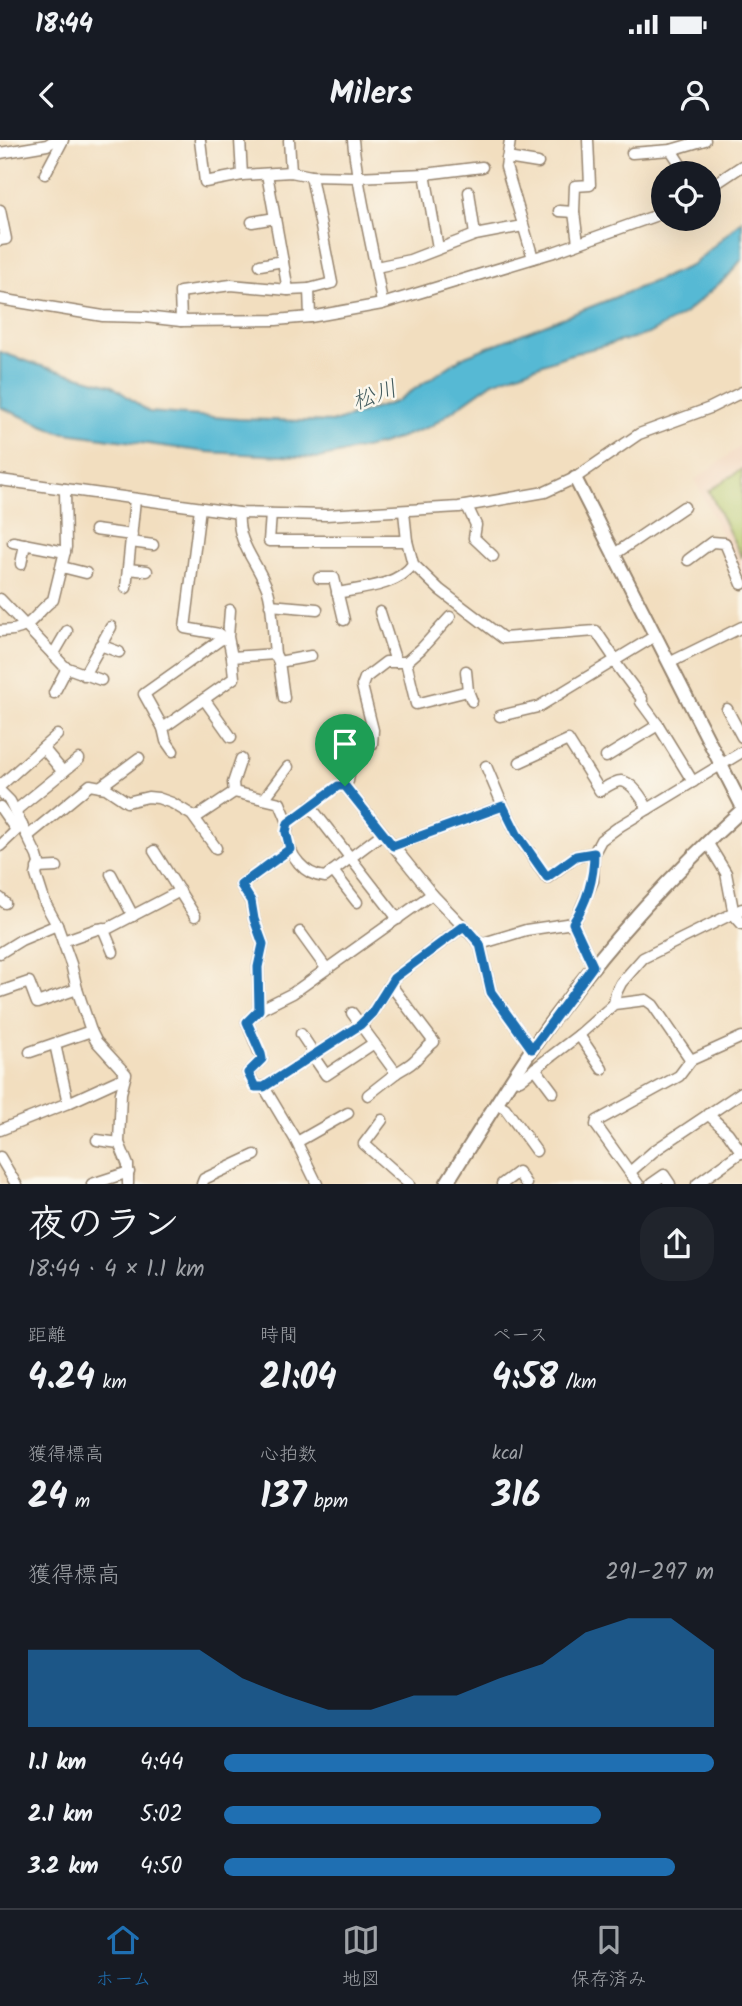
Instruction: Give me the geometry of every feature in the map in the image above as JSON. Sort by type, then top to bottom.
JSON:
[{"type":"street","points":[[0,153],[47,145],[55,140]]},
{"type":"street","points":[[46,174],[63,140]]},
{"type":"street","points":[[200,140],[205,182],[242,175],[291,172],[312,176],[356,177],[425,174],[482,167]]},
{"type":"street","points":[[240,140],[242,175]]},
{"type":"street","points":[[289,140],[291,172]]},
{"type":"street","points":[[352,140],[356,177],[382,304]]},
{"type":"street","points":[[510,140],[506,167],[533,258]]},
{"type":"street","points":[[578,243],[574,212],[575,186],[590,185],[588,140]]},
{"type":"street","points":[[632,153],[671,150],[705,140]]},
{"type":"street","points":[[671,150],[678,161]]},
{"type":"street","points":[[508,158],[538,163]]},
{"type":"street","points":[[721,180],[742,166]]},
{"type":"street","points":[[267,174],[288,290]]},
{"type":"street","points":[[425,174],[438,248]]},
{"type":"street","points":[[181,320],[180,292],[231,285],[309,289],[332,283],[312,176]]},
{"type":"street","points":[[469,192],[475,235]]},
{"type":"street","points":[[0,211],[6,239],[0,240]]},
{"type":"street","points":[[559,211],[574,212]]},
{"type":"street","points":[[252,222],[275,218]]},
{"type":"street","points":[[0,299],[103,316],[181,320],[276,320],[310,317],[382,304],[533,258],[651,218]]},
{"type":"street","points":[[376,267],[410,260],[475,235],[523,226]]},
{"type":"street","points":[[260,265],[283,261]]},
{"type":"street","points":[[309,289],[310,317]]},
{"type":"street","points":[[0,480],[239,513],[326,515],[467,506],[545,492],[575,478],[639,434],[710,408],[742,392]]},
{"type":"street","points":[[446,1184],[532,1049],[593,966],[653,897],[742,808],[575,478]]},
{"type":"street","points":[[0,631],[18,629],[25,625],[53,600],[65,552],[65,489]]},
{"type":"street","points":[[126,588],[135,499]]},
{"type":"street","points":[[467,506],[476,525],[474,538],[493,556]]},
{"type":"street","points":[[613,555],[684,507]]},
{"type":"street","points":[[200,508],[185,628],[219,634],[225,638]]},
{"type":"street","points":[[404,512],[413,564],[440,590],[503,638],[597,631],[693,782]]},
{"type":"street","points":[[239,513],[238,531],[268,590],[284,698]]},
{"type":"street","points":[[271,514],[270,541],[407,541]]},
{"type":"street","points":[[95,530],[153,545]]},
{"type":"street","points":[[13,542],[65,552]]},
{"type":"street","points":[[688,560],[712,542],[725,543],[742,583]]},
{"type":"street","points":[[21,564],[25,544]]},
{"type":"street","points":[[337,593],[393,580],[408,571],[413,564]]},
{"type":"street","points":[[62,567],[86,573]]},
{"type":"street","points":[[128,569],[147,571]]},
{"type":"street","points":[[319,578],[334,578],[344,620]]},
{"type":"street","points":[[0,599],[67,668],[101,680]]},
{"type":"street","points":[[270,605],[317,609]]},
{"type":"street","points":[[163,728],[233,678],[232,657],[225,638],[230,610]]},
{"type":"street","points":[[380,612],[416,704],[470,696],[466,671]]},
{"type":"street","points":[[345,786],[353,750],[372,744],[373,730],[362,686],[365,678],[386,662],[401,662],[421,649],[450,617]]},
{"type":"street","points":[[669,663],[742,626]]},
{"type":"street","points":[[83,675],[111,627]]},
{"type":"street","points":[[53,655],[67,631]]},
{"type":"street","points":[[500,716],[538,707],[655,636]]},
{"type":"street","points":[[173,751],[144,694],[225,638]]},
{"type":"street","points":[[100,645],[119,652]]},
{"type":"street","points":[[232,657],[311,656]]},
{"type":"street","points":[[54,693],[67,668]]},
{"type":"street","points":[[204,699],[231,737]]},
{"type":"street","points":[[727,709],[742,737]]},
{"type":"street","points":[[606,757],[658,725]]},
{"type":"street","points":[[19,828],[15,811],[0,788],[57,735]]},
{"type":"street","points":[[520,762],[568,740],[600,791],[623,781],[640,794],[648,810]]},
{"type":"street","points":[[43,748],[63,772]]},
{"type":"street","points":[[480,944],[526,930],[573,923],[593,881],[594,853],[601,840],[620,825],[742,752]]},
{"type":"street","points":[[100,787],[139,758]]},
{"type":"street","points":[[15,811],[79,759]]},
{"type":"street","points":[[234,792],[233,783],[241,759]]},
{"type":"street","points":[[486,766],[517,834],[547,877],[576,856],[594,853]]},
{"type":"street","points":[[264,799],[288,767]]},
{"type":"street","points":[[28,836],[90,785],[106,788],[127,802],[148,797],[172,803],[195,818],[216,848]]},
{"type":"street","points":[[288,823],[338,786],[345,786]]},
{"type":"street","points":[[345,786],[432,894],[480,944],[491,992],[532,1049]]},
{"type":"street","points":[[195,818],[234,792],[279,803],[288,823],[286,832],[290,849],[308,872],[325,877],[383,833]]},
{"type":"street","points":[[310,806],[398,919]]},
{"type":"street","points":[[393,846],[503,806]]},
{"type":"street","points":[[0,807],[28,836],[39,863],[36,875],[75,972],[77,989],[91,1031],[96,1041],[126,1074],[121,1093],[119,1143],[129,1172],[128,1184]]},
{"type":"street","points":[[0,846],[19,828]]},
{"type":"street","points":[[707,842],[728,878],[742,924]]},
{"type":"street","points":[[259,1010],[258,967],[263,944],[251,901],[241,885],[290,849]]},
{"type":"street","points":[[154,850],[195,916]]},
{"type":"street","points":[[37,868],[57,867]]},
{"type":"street","points":[[334,871],[357,902]]},
{"type":"street","points":[[111,874],[133,916]]},
{"type":"street","points":[[63,941],[97,929],[109,928],[180,891]]},
{"type":"street","points":[[432,894],[293,993],[259,1010],[247,1022],[262,1059],[248,1073],[255,1087],[264,1087],[360,1025],[372,1013],[394,978],[464,926]]},
{"type":"street","points":[[614,1004],[621,983],[643,958],[738,910]]},
{"type":"street","points":[[573,923],[593,966]]},
{"type":"street","points":[[0,953],[57,925]]},
{"type":"street","points":[[103,928],[113,952]]},
{"type":"street","points":[[300,932],[326,968]]},
{"type":"street","points":[[0,992],[29,982],[37,1003],[77,989]]},
{"type":"street","points":[[368,1095],[413,1062],[421,1051],[434,1042],[390,984]]},
{"type":"street","points":[[513,1079],[520,1080],[579,1035],[614,1004],[646,1000],[691,1060]]},
{"type":"street","points":[[352,1013],[396,1073]]},
{"type":"street","points":[[30,1052],[91,1031]]},
{"type":"street","points":[[300,1034],[326,1076],[374,1043]]},
{"type":"street","points":[[579,1035],[602,1069]]},
{"type":"street","points":[[638,1184],[596,1125],[597,1121],[679,1076],[691,1060],[742,1037]]},
{"type":"street","points":[[55,1044],[68,1103]]},
{"type":"street","points":[[535,1068],[553,1091]]},
{"type":"street","points":[[0,1130],[125,1077]]},
{"type":"street","points":[[264,1087],[297,1142],[317,1184]]},
{"type":"street","points":[[630,1172],[654,1151],[742,1092]]},
{"type":"street","points":[[497,1104],[505,1108],[536,1151]]},
{"type":"street","points":[[297,1142],[348,1114]]},
{"type":"street","points":[[697,1184],[741,1153],[728,1133],[708,1114]]},
{"type":"street","points":[[382,1120],[363,1144],[409,1184]]},
{"type":"street","points":[[97,1140],[119,1143]]},
{"type":"street","points":[[202,1184],[204,1179],[255,1155]]},
{"type":"street","points":[[0,1157],[16,1184]]},
{"type":"street","points":[[92,1184],[129,1172]]},
{"type":"street","points":[[502,1184],[518,1172],[526,1184]]},
{"type":"street","points":[[651,1184],[664,1175],[670,1184]]},
{"type":"shaded area","points":[[742,445],[742,577],[695,480]]},
{"type":"green space","points":[[742,469],[742,558],[709,491]]},
{"type":"water","points":[[742,220],[742,259],[729,275],[684,314],[648,334],[568,355],[493,382],[431,426],[382,444],[319,458],[207,452],[59,432],[0,407],[0,352],[111,385],[149,412],[238,419],[334,422],[395,402],[465,356],[693,265]]},
{"type":"route","points":[[338,786],[345,786],[393,846],[503,806],[517,834],[547,877],[576,856],[594,853],[593,881],[573,923],[593,966],[532,1049],[491,992],[480,944],[464,926],[394,978],[372,1013],[360,1025],[264,1087],[255,1087],[248,1073],[262,1059],[247,1022],[259,1010],[258,967],[263,944],[251,901],[241,885],[290,849],[286,832],[288,823],[338,786]]},
{"type":"water label","name":"松川","points":[[375,396]]}]
